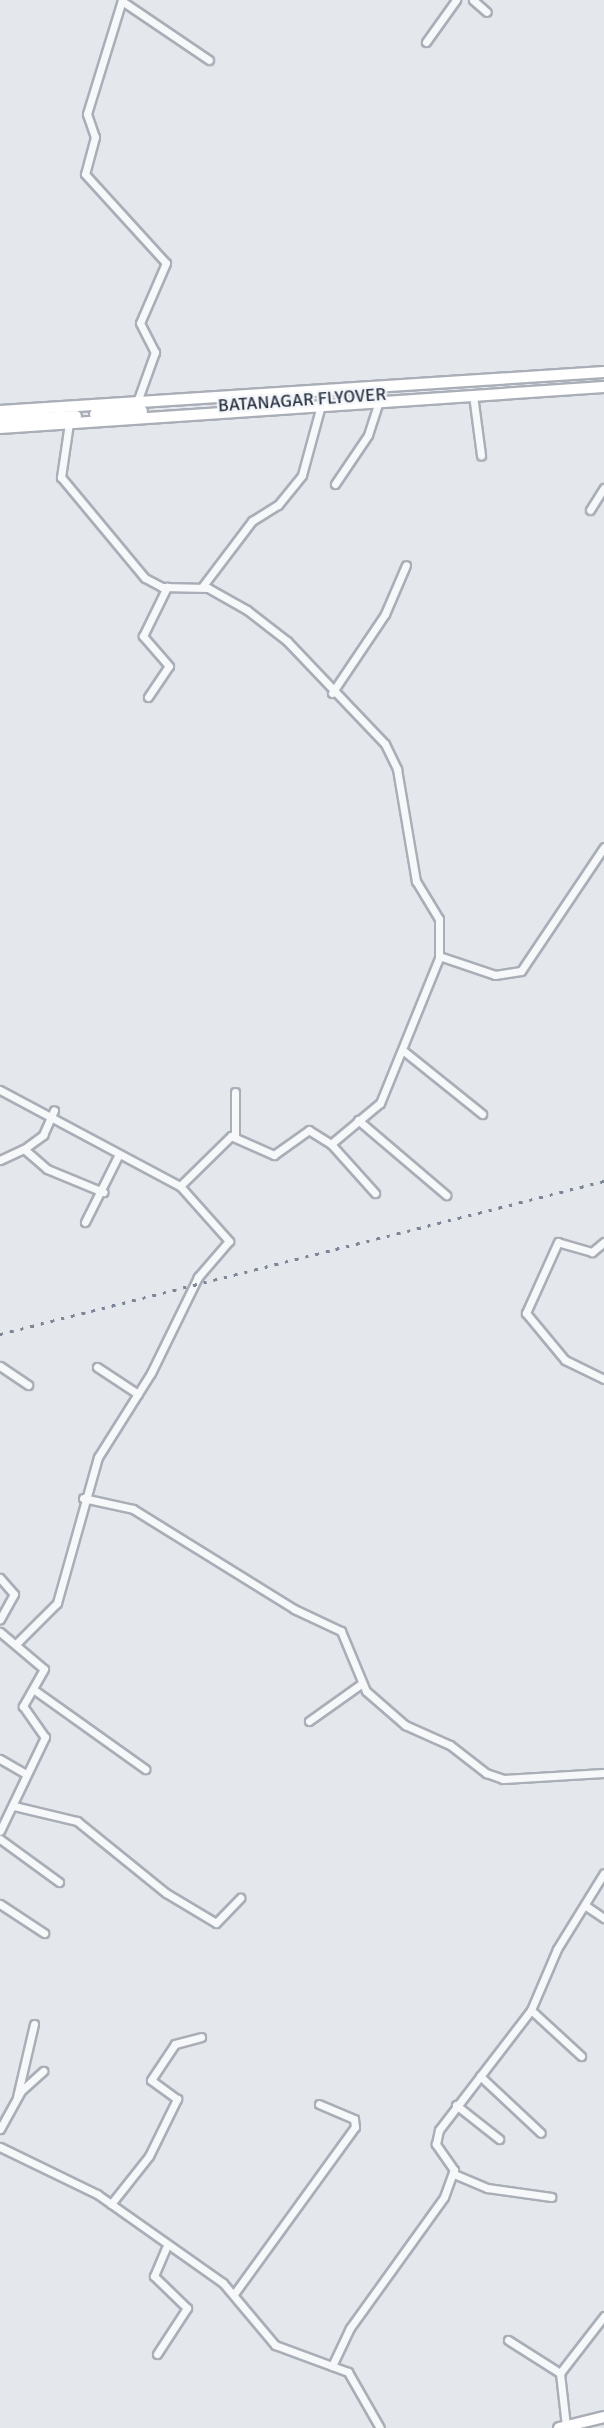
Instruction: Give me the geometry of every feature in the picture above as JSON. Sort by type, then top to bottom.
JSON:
[{"type":"street","points":[[426,42],[456,0]]},
{"type":"street","points":[[474,0],[487,12]]},
{"type":"street","points":[[137,402],[155,352],[139,323],[167,266],[85,174],[95,137],[88,114],[120,1],[209,60]]},
{"type":"street","points":[[0,411],[604,372]]},
{"type":"street","name":"BATANAGAR FLYOVER","points":[[0,420],[604,381]]},
{"type":"street","points":[[0,428],[604,387]]},
{"type":"street","points":[[473,395],[481,455]]},
{"type":"street","points":[[335,484],[368,435],[379,401]]},
{"type":"street","points":[[202,587],[252,521],[278,505],[302,475],[321,405]]},
{"type":"street","points":[[69,423],[60,466],[66,485],[145,578],[167,587],[202,587],[247,610],[287,642],[332,694],[390,751],[399,809],[416,859],[416,881],[438,912],[439,956],[405,1052],[386,1094],[331,1144]]},
{"type":"street","points":[[590,510],[604,488]]},
{"type":"street","points":[[332,694],[385,614],[406,565]]},
{"type":"street","points":[[148,697],[169,666],[143,636],[167,587]]},
{"type":"street","points":[[439,956],[495,975],[521,971],[604,847]]},
{"type":"street","points":[[405,1052],[482,1114]]},
{"type":"street","points":[[0,1090],[51,1123],[120,1154],[180,1186],[223,1229],[229,1246],[198,1277],[138,1394],[98,1457],[83,1498],[57,1602],[17,1643]]},
{"type":"street","points":[[180,1186],[235,1135],[235,1092]]},
{"type":"street","points":[[0,1160],[24,1149],[51,1123],[54,1110]]},
{"type":"street","points":[[358,1120],[446,1195]]},
{"type":"street","points":[[235,1135],[274,1156],[309,1130],[331,1144],[375,1193]]},
{"type":"street","points":[[24,1149],[47,1169],[103,1192]]},
{"type":"street","points":[[85,1222],[103,1192],[120,1154]]},
{"type":"street","points":[[604,1242],[592,1252],[558,1242],[526,1313],[565,1360],[604,1379]]},
{"type":"street","points":[[0,1366],[28,1385]]},
{"type":"street","points":[[97,1367],[138,1394]]},
{"type":"street","points":[[83,1498],[133,1509],[294,1609],[341,1631],[361,1684],[405,1725],[450,1745],[496,1778],[604,1773]]},
{"type":"street","points":[[0,1578],[13,1594],[0,1619]]},
{"type":"street","points":[[0,1632],[17,1643],[44,1669],[23,1710],[45,1737],[0,1831]]},
{"type":"street","points":[[309,1721],[361,1684]]},
{"type":"street","points":[[33,1689],[145,1769]]},
{"type":"street","points":[[0,1759],[26,1774]]},
{"type":"street","points":[[14,1805],[77,1821],[166,1893],[216,1923],[240,1898]]},
{"type":"street","points":[[0,1839],[59,1882]]},
{"type":"street","points":[[551,2197],[487,2188],[454,2174],[435,2140],[456,2105],[531,2010],[557,1949],[604,1873]]},
{"type":"street","points":[[0,1904],[44,1933]]},
{"type":"street","points":[[586,1906],[604,1917]]},
{"type":"street","points":[[531,2010],[581,2056]]},
{"type":"street","points":[[0,2129],[17,2097],[34,2024]]},
{"type":"street","points":[[111,2204],[149,2156],[177,2099],[151,2080],[175,2044],[201,2037]]},
{"type":"street","points":[[17,2097],[43,2071]]},
{"type":"street","points":[[480,2076],[541,2133]]},
{"type":"street","points":[[234,2294],[355,2127],[354,2119],[319,2104]]},
{"type":"street","points":[[456,2105],[499,2139]]},
{"type":"street","points":[[0,2147],[111,2204],[166,2248],[234,2294],[275,2345],[332,2365],[352,2376],[380,2428]]},
{"type":"street","points":[[332,2365],[350,2328],[432,2219],[454,2174]]},
{"type":"street","points":[[157,2354],[187,2308],[154,2276],[166,2248]]},
{"type":"street","points":[[604,2316],[560,2373],[562,2427],[604,2417]]},
{"type":"street","points":[[509,2340],[560,2373]]},
{"type":"railway","points":[[0,1334],[604,1181]]}]
